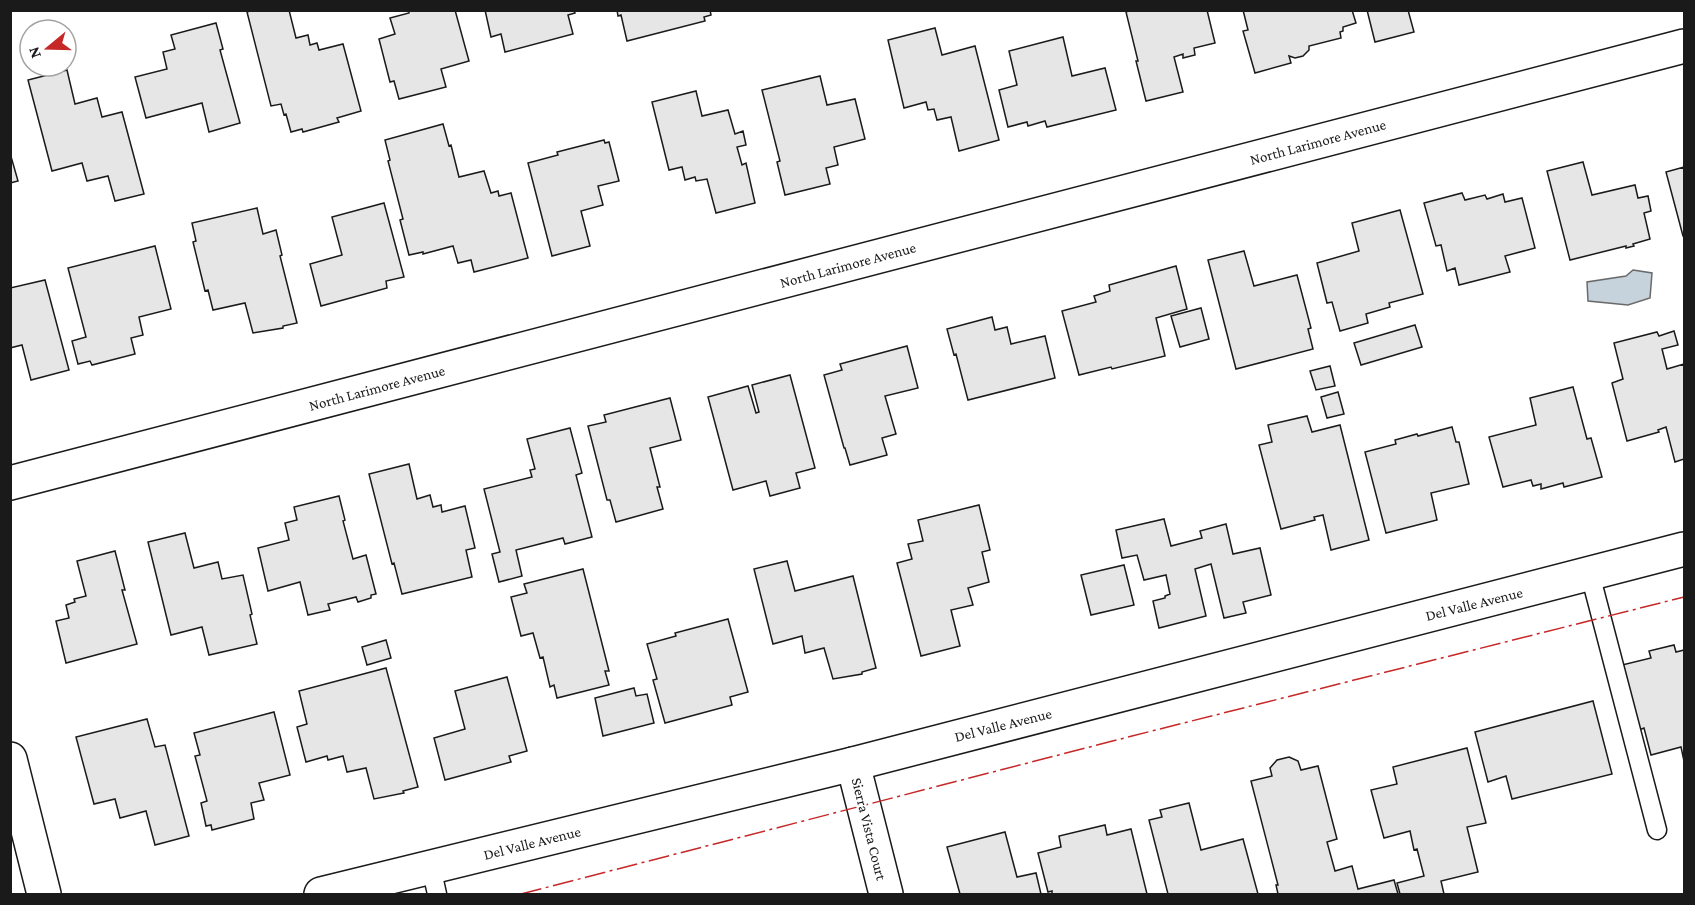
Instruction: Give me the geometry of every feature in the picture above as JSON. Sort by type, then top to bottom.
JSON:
[{"type":"street","name":"North Larimore Avenue","points":[[10,483],[1684,46]]},
{"type":"street","name":"Del Valle Avenue","points":[[321,894],[434,881],[853,764],[1684,549]]},
{"type":"street","points":[[10,759],[44,894]]},
{"type":"street","name":"Sierra Vista Court","points":[[853,764],[886,894]]},
{"type":"lane","points":[[1590,574],[1657,830]]},
{"type":"shaded area","points":[[1633,270],[1652,273],[1650,298],[1628,305],[1588,301],[1587,282],[1626,276]]},
{"type":"building","points":[[289,10],[296,38],[308,35],[310,45],[317,43],[319,50],[343,44],[361,111],[337,118],[339,122],[303,132],[302,129],[291,132],[281,104],[271,106],[247,12]]},
{"type":"building","points":[[409,10],[455,10],[469,61],[441,69],[446,87],[399,99],[394,81],[390,82],[379,39],[395,34],[390,18],[409,13]]},
{"type":"building","points":[[485,10],[574,10],[575,13],[568,15],[573,34],[505,52],[501,34],[491,37]]},
{"type":"building","points":[[617,10],[710,10],[711,15],[704,17],[705,21],[627,41],[621,15],[618,16]]},
{"type":"building","points":[[1131,10],[1207,10],[1215,43],[1194,48],[1195,55],[1183,58],[1183,54],[1174,57],[1183,92],[1146,101],[1126,12]]},
{"type":"building","points":[[1243,10],[1352,10],[1356,23],[1343,27],[1343,31],[1340,32],[1341,38],[1309,46],[1309,50],[1303,56],[1295,58],[1289,56],[1291,63],[1255,73],[1243,31],[1248,30]]},
{"type":"building","points":[[1367,10],[1408,10],[1414,32],[1375,42]]},
{"type":"building","points":[[216,23],[223,49],[220,50],[240,123],[209,132],[202,103],[146,118],[135,77],[167,69],[163,52],[175,49],[171,35]]},
{"type":"building","points":[[935,28],[942,55],[975,46],[999,140],[959,151],[951,117],[937,120],[934,109],[928,110],[926,102],[904,108],[888,40]]},
{"type":"building","points":[[1063,37],[1072,76],[1105,68],[1116,110],[1047,127],[1045,121],[1028,126],[1027,122],[1008,127],[999,90],[1017,85],[1009,51]]},
{"type":"building","points":[[820,76],[827,105],[855,99],[865,139],[834,147],[838,165],[826,168],[830,184],[785,195],[777,162],[780,161],[762,90]]},
{"type":"building","points":[[69,78],[75,104],[97,98],[102,117],[122,112],[144,194],[115,201],[108,176],[87,181],[82,163],[52,171],[28,80]]},
{"type":"building","points":[[696,91],[702,116],[728,110],[735,134],[743,131],[746,145],[737,147],[742,165],[746,163],[755,203],[716,213],[707,179],[696,181],[695,177],[685,180],[682,167],[669,170],[652,102]]},
{"type":"building","points":[[443,124],[459,177],[484,171],[491,193],[498,191],[499,196],[511,193],[528,258],[474,272],[471,260],[458,263],[453,246],[423,254],[423,252],[409,255],[385,140]]},
{"type":"building","points":[[604,140],[605,143],[609,142],[619,181],[598,186],[603,205],[581,211],[590,246],[552,256],[528,163],[558,155],[557,152]]},
{"type":"building","points":[[10,153],[18,181],[10,183]]},
{"type":"building","points":[[1583,162],[1592,195],[1635,185],[1638,198],[1648,196],[1651,211],[1644,213],[1650,239],[1633,244],[1634,246],[1570,260],[1547,171]]},
{"type":"building","points":[[1684,167],[1684,236],[1683,236],[1666,172]]},
{"type":"building","points":[[1462,193],[1465,200],[1485,195],[1487,199],[1503,194],[1505,202],[1522,198],[1535,248],[1505,256],[1510,272],[1459,285],[1455,268],[1447,271],[1441,245],[1436,246],[1424,203]]},
{"type":"building","points":[[384,203],[404,277],[386,281],[387,288],[321,306],[310,264],[342,255],[332,217]]},
{"type":"building","points":[[257,208],[263,234],[276,230],[282,255],[280,256],[297,323],[253,333],[245,303],[213,310],[208,290],[205,291],[193,242],[196,241],[192,223]]},
{"type":"building","points":[[1400,210],[1423,294],[1389,303],[1390,307],[1366,314],[1368,323],[1340,331],[1332,302],[1327,303],[1317,263],[1359,251],[1352,223]]},
{"type":"building","points":[[155,246],[171,309],[139,317],[143,335],[131,338],[135,354],[92,365],[90,361],[78,364],[72,341],[86,337],[68,268]]},
{"type":"building","points":[[1244,251],[1254,286],[1297,275],[1311,328],[1308,329],[1313,349],[1236,369],[1208,260]]},
{"type":"building","points":[[1176,266],[1187,309],[1156,318],[1165,356],[1079,375],[1062,311],[1096,302],[1094,296],[1110,291],[1109,285]]},
{"type":"building","points":[[45,280],[69,370],[31,380],[22,345],[10,348],[10,288]]},
{"type":"building","points":[[1201,308],[1209,339],[1180,347],[1171,316]]},
{"type":"building","points":[[992,317],[995,330],[1007,327],[1011,344],[1045,336],[1055,378],[968,400],[947,329]]},
{"type":"building","points":[[1415,325],[1422,347],[1361,365],[1354,343]]},
{"type":"building","points":[[1674,331],[1678,345],[1662,349],[1667,369],[1684,364],[1684,459],[1675,462],[1666,427],[1658,430],[1659,432],[1627,441],[1612,383],[1623,379],[1614,343],[1657,332],[1659,336]]},
{"type":"building","points":[[907,346],[918,388],[885,396],[896,434],[882,438],[887,455],[850,465],[824,375],[842,370],[840,364]]},
{"type":"building","points":[[1330,366],[1335,386],[1316,390],[1310,371]]},
{"type":"building","points":[[790,375],[815,468],[796,473],[800,488],[770,496],[766,481],[733,490],[708,397],[748,386],[756,413],[759,412],[752,385]]},
{"type":"building","points":[[1573,387],[1587,439],[1591,438],[1602,477],[1564,487],[1563,483],[1541,489],[1541,484],[1533,486],[1531,480],[1503,487],[1489,437],[1536,425],[1530,398]]},
{"type":"building","points":[[1338,392],[1344,414],[1327,418],[1321,397]]},
{"type":"building","points":[[670,398],[681,440],[650,448],[663,509],[616,522],[610,500],[607,500],[588,426],[606,422],[604,415]]},
{"type":"building","points":[[1307,416],[1312,432],[1340,425],[1369,540],[1331,550],[1323,515],[1314,517],[1315,520],[1281,529],[1259,445],[1272,442],[1268,425]]},
{"type":"building","points":[[1452,427],[1456,442],[1459,442],[1469,484],[1431,493],[1437,520],[1386,533],[1365,452],[1396,444],[1395,440]]},
{"type":"building","points":[[570,428],[582,473],[576,475],[592,537],[565,544],[563,538],[516,550],[522,576],[499,582],[492,554],[500,552],[484,489],[532,477],[530,470],[535,469],[527,439]]},
{"type":"building","points":[[409,464],[417,499],[430,495],[433,507],[441,505],[442,512],[465,506],[475,548],[466,550],[472,577],[402,594],[369,474]]},
{"type":"building","points":[[339,496],[353,559],[366,555],[376,594],[358,602],[356,597],[328,604],[330,610],[308,615],[300,582],[268,591],[258,548],[289,540],[285,523],[297,520],[294,507]]},
{"type":"building","points":[[979,505],[990,550],[982,552],[989,582],[968,588],[973,605],[951,610],[960,646],[921,656],[897,563],[912,559],[908,544],[923,541],[918,520]]},
{"type":"building","points":[[1164,519],[1171,546],[1202,538],[1200,531],[1226,524],[1233,554],[1260,548],[1271,595],[1243,602],[1246,613],[1224,618],[1211,564],[1195,569],[1206,616],[1159,628],[1153,601],[1170,594],[1166,575],[1144,580],[1137,555],[1122,558],[1116,530]]},
{"type":"building","points":[[185,533],[194,568],[218,562],[222,579],[243,575],[257,644],[209,655],[202,627],[171,635],[148,542]]},
{"type":"building","points":[[115,551],[125,590],[122,590],[137,644],[66,663],[56,621],[69,618],[66,605],[75,602],[74,599],[86,596],[77,561]]},
{"type":"building","points":[[787,561],[795,591],[853,576],[876,668],[862,672],[862,674],[833,679],[824,648],[805,653],[802,636],[773,644],[754,569]]},
{"type":"building","points":[[1124,565],[1134,605],[1091,615],[1081,575]]},
{"type":"building","points":[[583,569],[609,671],[605,671],[609,685],[557,698],[554,685],[550,687],[543,657],[540,658],[533,633],[521,636],[511,597],[527,593],[524,584]]},
{"type":"building","points":[[728,619],[748,692],[730,697],[732,705],[665,723],[653,680],[657,679],[647,644],[676,636],[675,633]]},
{"type":"building","points":[[386,640],[391,658],[367,665],[362,647]]},
{"type":"building","points":[[1674,645],[1676,652],[1684,650],[1684,761],[1681,747],[1651,755],[1644,728],[1639,730],[1622,665],[1651,658],[1649,651]]},
{"type":"building","points":[[386,668],[418,787],[403,791],[404,793],[374,799],[366,768],[347,772],[343,756],[328,760],[327,756],[306,762],[297,727],[307,724],[299,691]]},
{"type":"building","points":[[507,677],[527,751],[509,756],[511,762],[445,780],[434,738],[465,729],[455,691]]},
{"type":"building","points":[[634,688],[636,696],[647,694],[654,723],[603,736],[595,698]]},
{"type":"building","points":[[1593,701],[1612,774],[1512,799],[1506,776],[1488,782],[1475,732]]},
{"type":"building","points":[[274,712],[290,775],[259,783],[264,800],[251,803],[254,819],[212,830],[211,825],[206,826],[201,803],[207,801],[195,756],[200,755],[194,733]]},
{"type":"building","points":[[147,719],[155,747],[165,745],[189,836],[155,845],[146,811],[120,818],[115,799],[94,804],[76,737]]},
{"type":"building","points":[[1467,748],[1486,823],[1467,827],[1478,872],[1441,881],[1444,894],[1400,894],[1397,883],[1424,876],[1417,849],[1414,850],[1410,831],[1384,838],[1371,790],[1397,784],[1393,767]]},
{"type":"building","points":[[1289,757],[1298,761],[1301,770],[1318,766],[1337,839],[1327,842],[1335,871],[1352,866],[1358,889],[1394,880],[1398,894],[1278,894],[1276,885],[1278,885],[1251,781],[1272,776],[1270,768],[1277,760]]},
{"type":"building","points":[[1189,803],[1201,850],[1243,839],[1258,894],[1168,894],[1149,820],[1162,817],[1160,810]]},
{"type":"building","points":[[1105,825],[1107,835],[1131,829],[1147,894],[1052,894],[1052,891],[1048,892],[1038,853],[1061,847],[1059,836]]},
{"type":"building","points":[[1005,832],[1017,877],[1036,873],[1041,894],[960,894],[947,847]]},
{"type":"power","points":[[521,894],[1132,736],[1684,597]]}]
